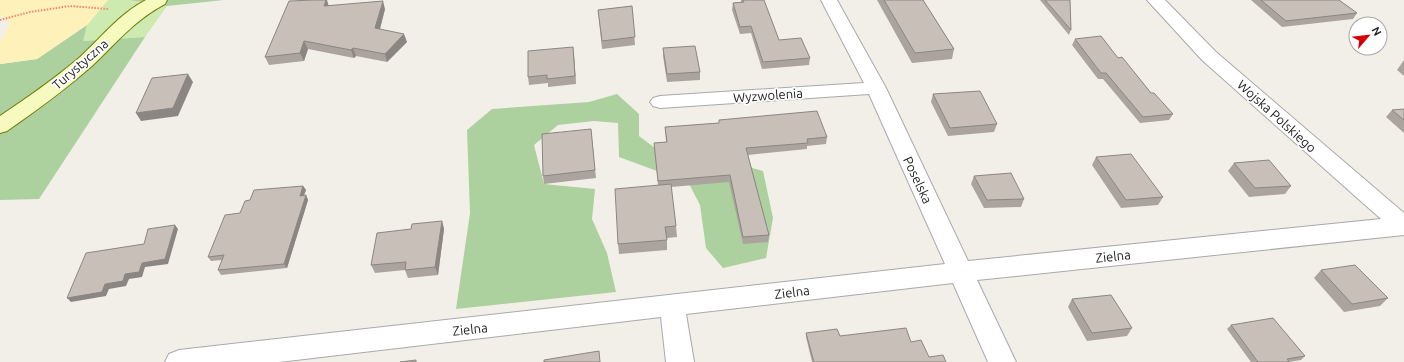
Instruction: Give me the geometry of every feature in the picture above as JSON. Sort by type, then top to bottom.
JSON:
[{"type":"street","name":"Turystyczna","points":[[0,126],[57,84],[86,60],[136,13],[147,5],[159,0]]},
{"type":"street","name":"Poselska","points":[[829,0],[876,88],[1002,362]]},
{"type":"street","name":"Wojska Polskiego","points":[[1155,0],[1209,56],[1403,225]]},
{"type":"street","name":"Wyzwolenia","points":[[660,102],[876,88]]},
{"type":"street","name":"Zielna","points":[[179,362],[960,272],[1403,225]]},
{"type":"street","points":[[672,306],[680,362]]},
{"type":"path","points":[[0,20],[30,12],[70,6],[114,9]]},
{"type":"green space","points":[[108,0],[129,0],[167,6],[145,37],[82,41],[87,25]]},
{"type":"green space","points":[[129,0],[224,0],[167,6]]},
{"type":"green space","points":[[87,25],[83,41],[145,37],[39,199],[0,200],[0,64],[37,59]]},
{"type":"green space","points":[[617,94],[639,114],[639,136],[659,151],[738,164],[763,171],[773,218],[766,258],[723,268],[706,248],[700,205],[686,178],[657,171],[619,157],[618,123],[594,121],[558,125],[534,145],[544,184],[595,189],[592,219],[607,253],[616,292],[456,309],[470,213],[467,130],[492,109],[589,102]]},
{"type":"sand","points":[[0,0],[108,0],[87,25],[37,59],[0,64],[0,42],[10,24],[3,17],[0,17]]},
{"type":"building","points":[[326,0],[324,6],[383,1],[375,28],[404,34],[385,54],[353,48],[351,50],[304,41],[300,53],[265,57],[289,1]]},
{"type":"building","points":[[743,0],[764,0],[779,40],[801,38],[810,58],[763,62],[751,26],[740,27],[733,3],[744,2]]},
{"type":"building","points":[[884,0],[923,0],[954,49],[915,53]]},
{"type":"building","points":[[1045,0],[1070,0],[1071,30]]},
{"type":"building","points":[[1261,0],[1339,0],[1357,13],[1286,21]]},
{"type":"building","points":[[632,6],[635,37],[602,41],[598,10]]},
{"type":"building","points":[[1101,36],[1118,58],[1122,57],[1151,93],[1154,93],[1173,114],[1143,117],[1106,73],[1101,73],[1075,39]]},
{"type":"building","points":[[695,46],[700,72],[667,74],[663,48]]},
{"type":"building","points":[[573,47],[575,76],[547,79],[547,75],[528,77],[528,51]]},
{"type":"building","points":[[188,74],[173,108],[136,113],[152,78]]},
{"type":"building","points":[[980,91],[997,124],[950,128],[933,94]]},
{"type":"building","points":[[1404,109],[1404,120],[1392,110]]},
{"type":"building","points":[[817,111],[827,137],[807,139],[808,143],[746,148],[769,235],[743,237],[730,175],[658,181],[654,143],[667,142],[665,127],[719,123],[719,120]]},
{"type":"building","points":[[591,129],[595,170],[543,176],[542,134]]},
{"type":"building","points":[[1131,154],[1163,197],[1126,200],[1096,157]]},
{"type":"building","points":[[1269,160],[1291,186],[1255,188],[1234,163]]},
{"type":"building","points":[[1011,173],[1024,199],[987,200],[974,176]]},
{"type":"building","points":[[671,184],[676,226],[665,227],[667,240],[618,244],[615,189]]},
{"type":"building","points":[[303,186],[300,196],[306,195],[284,264],[218,270],[224,255],[208,257],[225,215],[240,213],[245,201],[250,200],[254,190]]},
{"type":"building","points":[[442,221],[435,267],[405,270],[406,262],[371,265],[377,233],[411,229],[412,224]]},
{"type":"building","points":[[175,225],[165,259],[142,263],[139,272],[125,274],[123,281],[105,284],[102,292],[67,298],[86,253],[144,244],[148,229]]},
{"type":"building","points":[[1355,265],[1388,298],[1352,304],[1321,270]]},
{"type":"building","points":[[1111,295],[1132,328],[1092,333],[1072,299]]},
{"type":"building","points":[[1273,318],[1305,356],[1287,359],[1289,362],[1258,362],[1231,325]]},
{"type":"building","points":[[906,328],[911,342],[921,340],[929,357],[943,355],[946,362],[814,362],[806,333],[837,329],[840,336]]},
{"type":"building","points":[[599,351],[600,362],[544,362],[544,360]]},
{"type":"building","points":[[416,360],[416,362],[400,362]]}]
